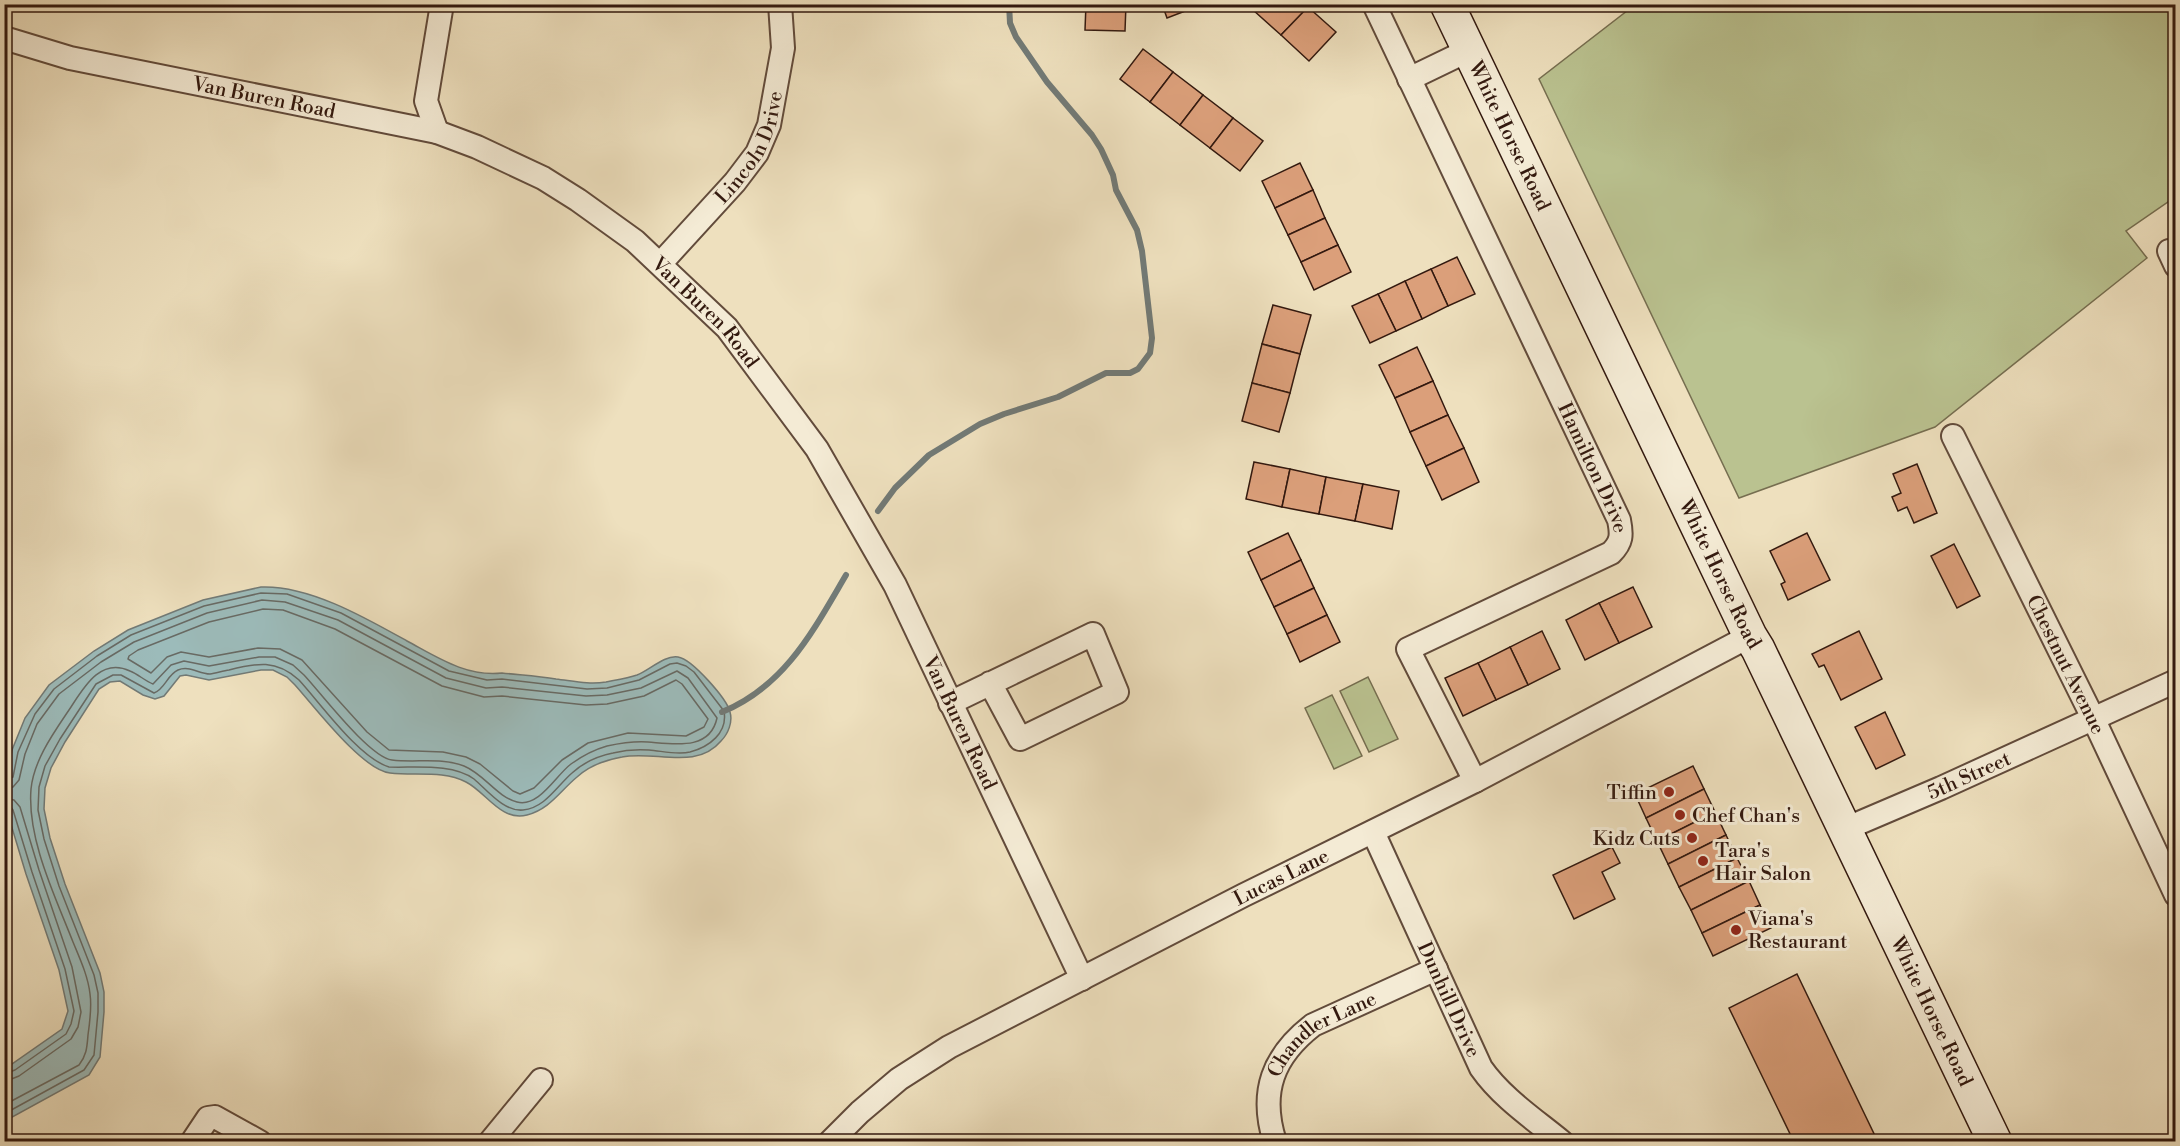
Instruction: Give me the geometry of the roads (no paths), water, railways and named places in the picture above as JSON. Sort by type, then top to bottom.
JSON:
[{"type":"main road","name":"White Horse Road","points":[[1447,4],[1995,1142]]},
{"type":"street","points":[[437,132],[426,101],[442,4]]},
{"type":"street","name":"Lincoln Drive","points":[[660,263],[735,182],[757,153],[769,125],[783,48],[780,4]]},
{"type":"street","name":"Hamilton Drive","points":[[1374,4],[1619,520],[1622,535],[1619,545],[1611,553],[1408,649],[1475,781]]},
{"type":"street","name":"Van Buren Road","points":[[4,38],[70,58],[437,132],[477,147],[543,177],[636,241],[727,328],[817,449],[894,585],[1082,979]]},
{"type":"street","points":[[1409,79],[1469,50]]},
{"type":"street","name":"Chestnut Avenue","points":[[1953,436],[2093,718],[2175,895]]},
{"type":"street","points":[[950,703],[990,683],[1093,634],[1118,692],[1020,739],[990,683]]},
{"type":"street","name":"Lucas Lane","points":[[830,1142],[860,1112],[899,1079],[939,1053],[1244,895],[1475,781],[1750,636]]},
{"type":"street","name":"5th Street","points":[[1845,829],[1941,788],[2175,681]]},
{"type":"street","name":"Dunhill Drive","points":[[1373,832],[1477,1060],[1490,1081],[1505,1096],[1562,1142]]},
{"type":"street","name":"Chandler Lane","points":[[1275,1142],[1268,1106],[1274,1070],[1284,1052],[1297,1038],[1313,1025],[1436,969]]},
{"type":"street","points":[[490,1142],[541,1080]]},
{"type":"street","points":[[192,1142],[208,1118],[215,1117],[260,1142]]},
{"type":"water","points":[[261,587],[298,591],[317,597],[374,623],[441,659],[476,672],[600,683],[637,675],[662,660],[678,657],[700,672],[723,698],[730,712],[729,728],[726,735],[711,750],[699,755],[674,758],[634,756],[616,758],[598,764],[587,769],[542,808],[527,815],[518,816],[502,810],[466,782],[457,778],[390,773],[379,769],[366,761],[339,736],[287,677],[273,670],[261,670],[209,680],[186,675],[180,676],[164,696],[155,699],[143,695],[120,681],[110,682],[99,689],[51,768],[45,788],[44,809],[50,838],[65,884],[100,973],[104,992],[104,1012],[100,1057],[89,1075],[5,1121],[5,1069],[62,1029],[68,1011],[59,970],[6,808],[12,750],[25,718],[49,685],[94,651],[128,630],[203,600]]},
{"type":"waterway","points":[[878,511],[895,488],[929,455],[980,424],[1058,397],[1106,373],[1130,373],[1138,369],[1150,353],[1152,338],[1142,251],[1137,230],[1116,190],[1113,175],[1101,149],[1047,82],[1016,37],[1010,23],[1009,4]]},
{"type":"waterway","points":[[722,712],[763,688],[780,672],[809,636],[846,575]]},
{"type":"place","name":"Tiffin","points":[[1669,792]]},
{"type":"place","name":"Chef Chan's","points":[[1680,815]]},
{"type":"place","name":"Kidz Cuts","points":[[1692,838]]},
{"type":"place","name":"Tara's Hair Salon","points":[[1703,861]]},
{"type":"place","name":"Viana's Restaurant","points":[[1736,930]]}]
